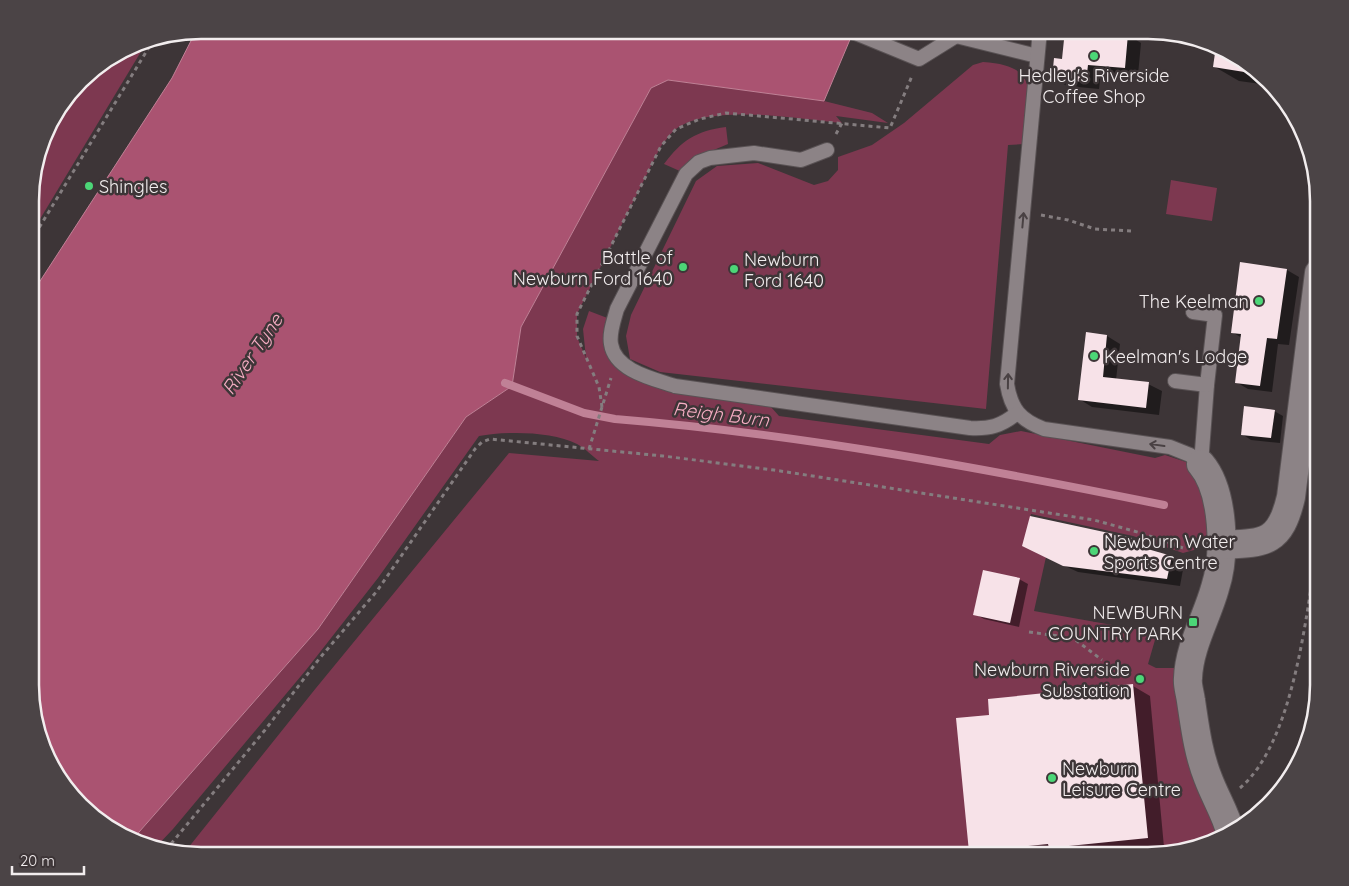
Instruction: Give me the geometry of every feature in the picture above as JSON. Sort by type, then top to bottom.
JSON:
[{"type":"street","points":[[1221,545],[1254,543],[1273,536],[1286,520],[1291,498],[1310,345]]},
{"type":"street","points":[[1200,464],[1212,481],[1218,503],[1221,545],[1216,585],[1194,649],[1188,679],[1199,751],[1228,826]]},
{"type":"lane","points":[[870,39],[919,59],[948,39]]},
{"type":"lane","points":[[978,39],[1037,56]]},
{"type":"lane","points":[[1039,39],[1037,56],[1040,85],[1023,212],[1008,384],[1009,399],[1016,414],[1028,423],[1044,429],[1170,447],[1190,455],[1200,464]]},
{"type":"lane","points":[[827,150],[801,160],[754,153],[710,158],[699,162],[686,174],[617,309],[611,330],[611,345],[618,357],[628,367],[640,374],[674,386],[960,427],[987,429],[1003,425],[1016,414]]},
{"type":"lane","points":[[1193,312],[1215,315],[1206,385],[1200,464]]},
{"type":"lane","points":[[1175,381],[1206,385]]},
{"type":"path","points":[[39,228],[149,47]]},
{"type":"path","points":[[602,407],[597,382],[577,336],[577,314],[661,146],[676,129],[700,119],[726,113],[890,128],[919,59]]},
{"type":"path","points":[[1023,212],[1068,220],[1096,229],[1131,231]]},
{"type":"path","points":[[589,449],[618,357]]},
{"type":"path","points":[[171,844],[265,730],[319,659],[377,592],[475,449],[482,442],[490,439],[774,470],[1085,519],[1141,533],[1182,548],[1221,545]]},
{"type":"path","points":[[1218,800],[1235,792],[1253,776],[1267,752],[1282,716],[1295,672],[1310,587]]},
{"type":"path","points":[[1029,632],[1073,638],[1102,660]]},
{"type":"shaded area","points":[[142,50],[39,221],[40,179],[44,159],[60,120],[79,94],[102,72],[120,60]]},
{"type":"shaded area","points":[[983,62],[1002,65],[1016,70],[1024,77],[1028,86],[1024,144],[1008,145],[986,409],[660,372],[630,359],[626,336],[631,315],[696,181],[717,166],[758,163],[814,185],[828,181],[838,170],[838,157],[872,145],[904,123],[973,65]]},
{"type":"shaded area","points":[[668,80],[824,101],[872,113],[888,123],[836,116],[842,123],[780,116],[733,115],[691,121],[676,129],[661,146],[577,314],[577,337],[586,358],[583,329],[589,311],[610,319],[603,336],[612,354],[681,394],[771,407],[779,416],[989,444],[1000,435],[1021,431],[1155,458],[1165,455],[1186,462],[1207,481],[1207,534],[1203,542],[1194,550],[1183,553],[1133,536],[1031,514],[1023,546],[1046,557],[1034,611],[1157,633],[1148,664],[1156,668],[1177,668],[1219,832],[1201,839],[1159,847],[189,846],[316,688],[509,453],[599,461],[580,446],[567,440],[542,434],[502,433],[479,436],[378,578],[306,670],[173,829],[160,842],[137,834],[318,629],[466,417],[512,386],[521,327],[651,88]]},
{"type":"shaded area","points":[[726,127],[728,144],[702,155],[682,172],[664,164],[690,138],[706,131]]},
{"type":"shaded area","points":[[1171,180],[1217,188],[1212,221],[1166,214]]},
{"type":"water","name":"River Tyne","points":[[192,39],[850,39],[824,101],[668,80],[651,88],[521,327],[512,386],[466,417],[318,629],[137,834],[102,814],[72,784],[55,757],[47,738],[40,707],[39,283],[172,78]]},
{"type":"building","name":"Hedley's Riverside Coffee Shop","points":[[1064,39],[1128,39],[1125,68],[1088,65],[1086,82],[1052,79],[1054,58],[1062,59]]},
{"type":"building","points":[[1215,53],[1248,72],[1213,67]]},
{"type":"building","name":"The Keelman","points":[[1240,262],[1287,269],[1277,339],[1267,338],[1260,386],[1235,383],[1241,334],[1231,333]]},
{"type":"building","name":"Keelman's Lodge","points":[[1086,332],[1107,335],[1103,377],[1149,382],[1146,408],[1078,400]]},
{"type":"building","points":[[1244,406],[1275,410],[1271,438],[1241,435]]},
{"type":"building","name":"Newburn Water Sports Centre","points":[[1030,516],[1132,538],[1130,544],[1172,556],[1167,579],[1063,566],[1022,546]]},
{"type":"building","points":[[983,570],[1020,578],[1010,623],[973,615]]},
{"type":"building","name":"Newburn Leisure Centre","points":[[1133,684],[1148,838],[1059,847],[1049,847],[1048,844],[1018,847],[969,847],[956,718],[989,715],[988,699]]},
{"type":"waterway","name":"Reigh Burn","points":[[505,383],[584,413],[615,419],[684,425],[822,443],[959,465],[1164,505]]},
{"type":"place","name":"Hedley's Riverside Coffee Shop","points":[[1094,56]]},
{"type":"place","name":"Shingles","points":[[89,186]]},
{"type":"place","name":"Battle of Newburn Ford 1640","points":[[683,267]]},
{"type":"place","name":"Newburn Ford 1640","points":[[734,269]]},
{"type":"place","name":"The Keelman","points":[[1259,301]]},
{"type":"place","name":"Keelman's Lodge","points":[[1094,356]]},
{"type":"place","name":"Newburn Water Sports Centre","points":[[1094,551]]},
{"type":"place","name":"NEWBURN COUNTRY PARK","points":[[1193,622]]},
{"type":"place","name":"Newburn Riverside Substation","points":[[1140,679]]},
{"type":"place","name":"Newburn Leisure Centre","points":[[1052,778]]}]
